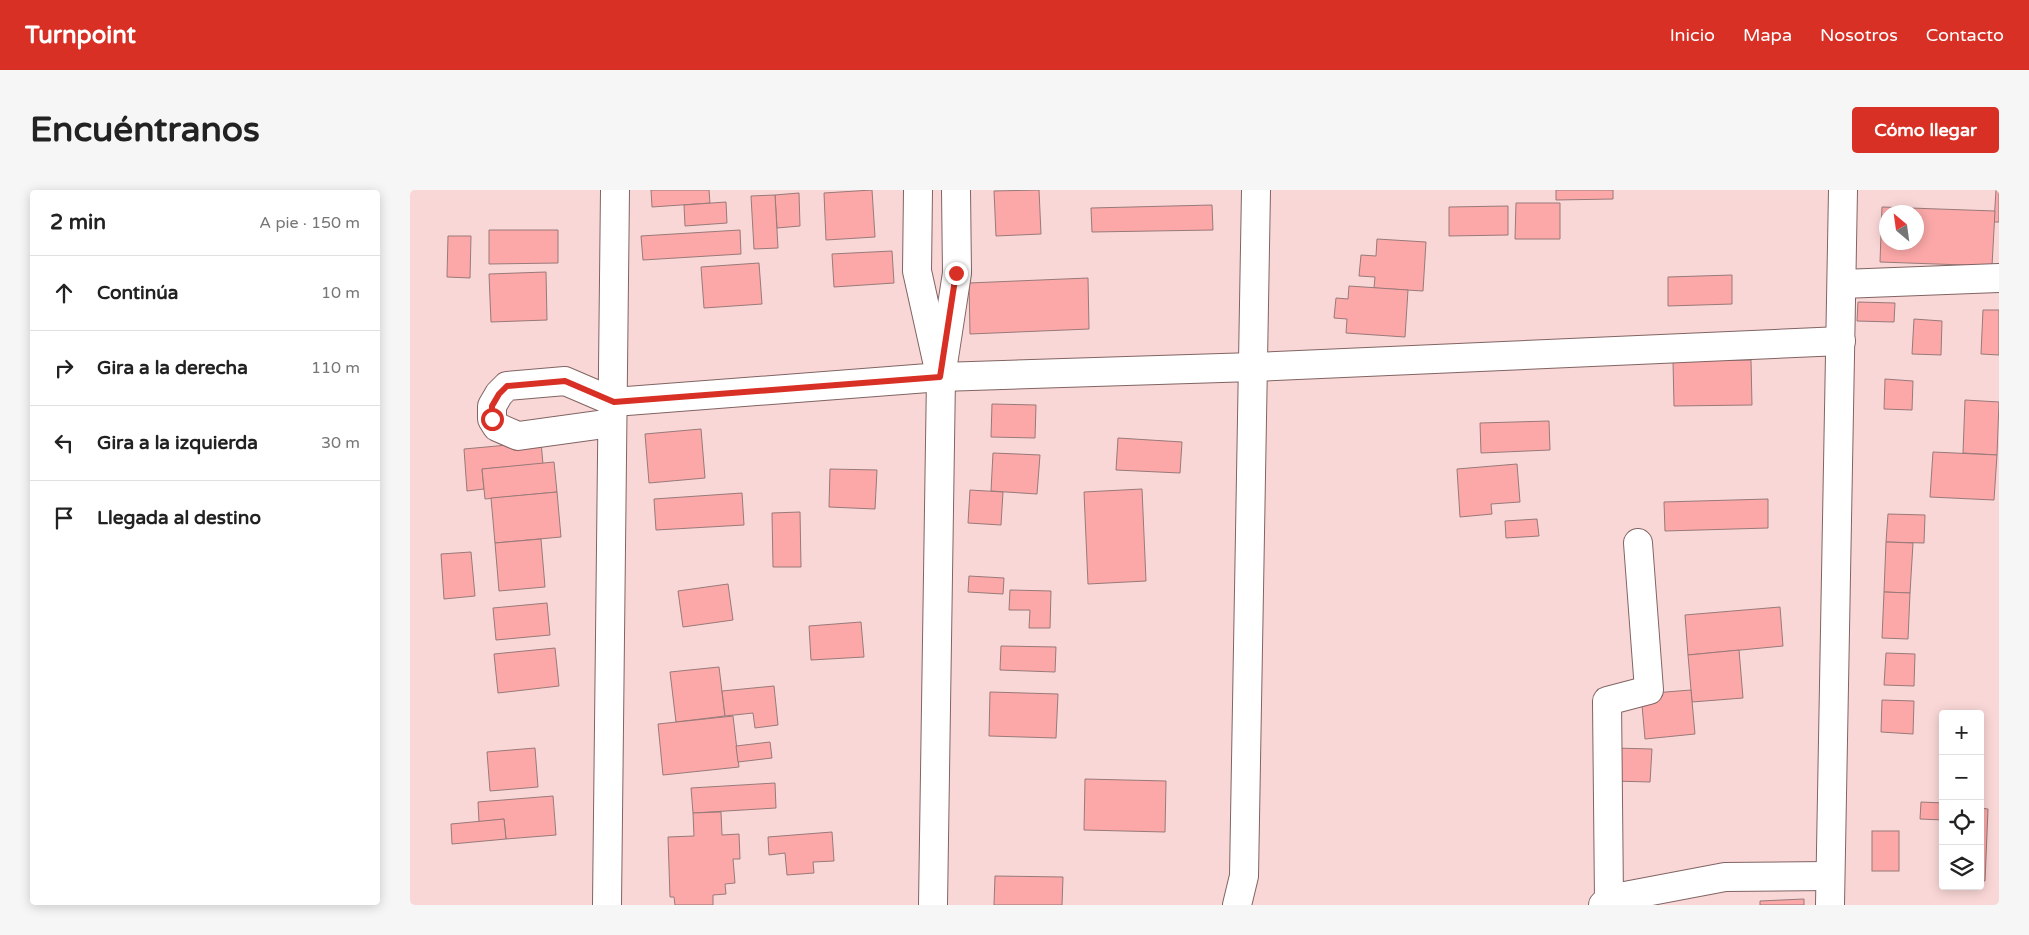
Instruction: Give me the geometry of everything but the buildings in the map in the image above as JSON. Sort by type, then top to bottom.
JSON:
[{"type":"street","points":[[607,905],[615,190]]},
{"type":"street","points":[[918,190],[917,271],[940,377]]},
{"type":"street","points":[[933,905],[940,377],[956,273],[956,190]]},
{"type":"street","points":[[1237,905],[1244,876],[1256,190]]},
{"type":"street","points":[[1830,905],[1842,341],[1843,190]]},
{"type":"street","points":[[1842,284],[1999,278]]},
{"type":"street","points":[[613,413],[940,377],[1253,367],[1842,341]]},
{"type":"street","points":[[1638,543],[1649,690],[1607,700],[1606,902],[1725,877],[1830,876]]},
{"type":"route","points":[[492,419],[492,406],[499,394],[507,386],[565,381],[614,402],[940,377],[956,273]]}]
